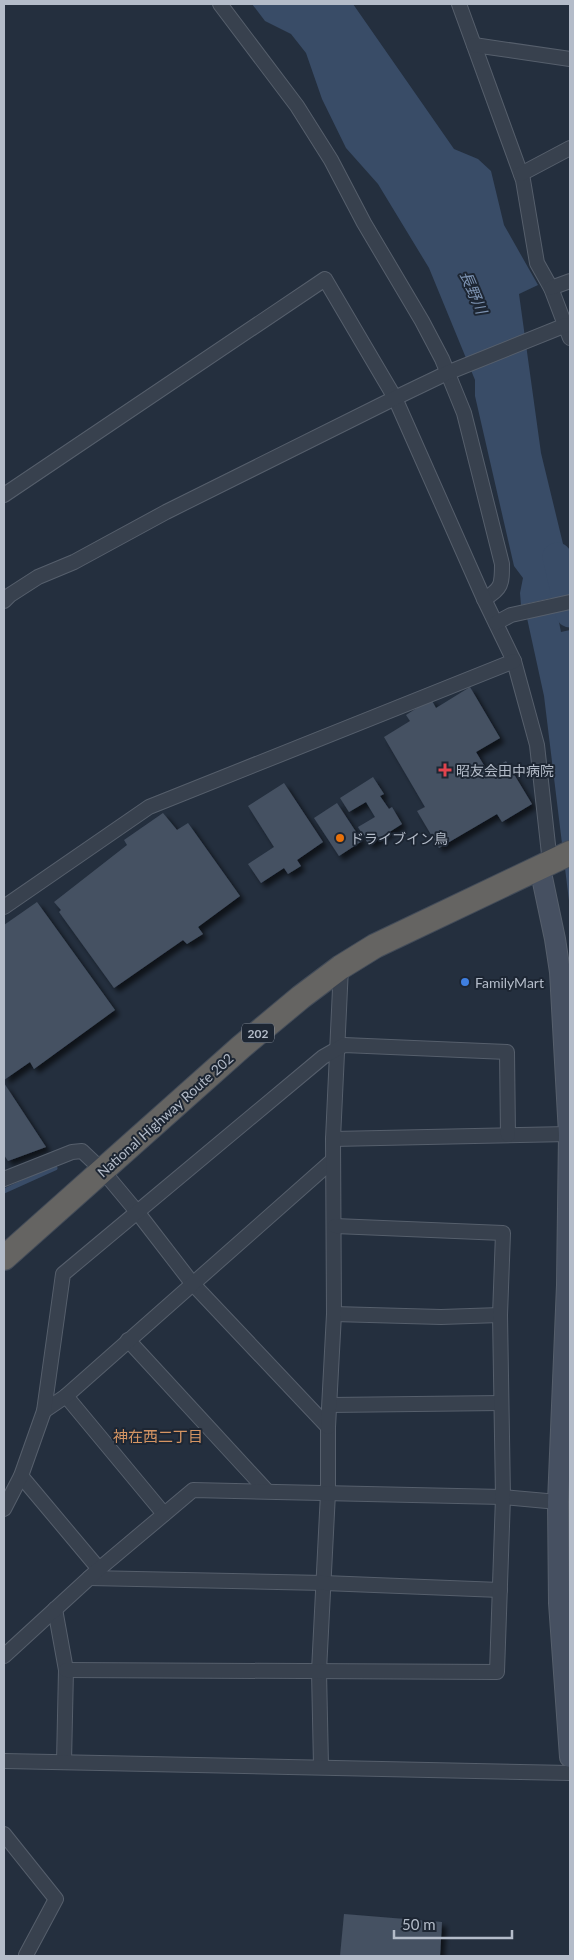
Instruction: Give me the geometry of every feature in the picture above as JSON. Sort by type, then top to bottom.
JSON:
[{"type":"highway","name":"National Highway Route 202","points":[[4,1258],[241,1046],[341,967],[374,946],[553,861]]},
{"type":"main road","points":[[553,861],[555,939],[560,972],[568,1134],[567,1284],[558,1502],[559,1603],[570,1757]]},
{"type":"street","points":[[220,4],[297,106],[331,160],[364,223],[422,321],[447,373],[464,413],[502,564],[502,581],[496,593],[484,599]]},
{"type":"street","points":[[4,601],[10,594],[38,577],[74,562],[166,512],[395,398],[447,373],[566,330],[538,263],[521,174],[459,4]]},
{"type":"street","points":[[474,45],[570,59]]},
{"type":"street","points":[[521,174],[570,148]]},
{"type":"street","points":[[4,495],[325,279],[395,398],[484,599],[514,661],[537,745],[553,861]]},
{"type":"street","points":[[550,288],[570,282]]},
{"type":"street","points":[[496,623],[511,615],[570,602]]},
{"type":"street","points":[[4,907],[149,807],[514,661]]},
{"type":"street","points":[[321,1766],[319,1671],[334,1314],[335,1226],[333,1139],[341,967]]},
{"type":"street","points":[[4,1509],[22,1476],[44,1412],[62,1274],[138,1213],[323,1057],[344,1045],[507,1052],[508,1135]]},
{"type":"street","points":[[333,1139],[568,1134]]},
{"type":"street","points":[[4,1179],[72,1152],[82,1151],[138,1213],[192,1283],[328,1427]]},
{"type":"street","points":[[44,1412],[66,1396],[333,1160]]},
{"type":"street","points":[[66,1670],[497,1672],[503,1497],[500,1315],[503,1233],[335,1226]]},
{"type":"street","points":[[334,1314],[441,1317],[500,1315]]},
{"type":"street","points":[[128,1340],[267,1492]]},
{"type":"street","points":[[66,1396],[164,1514]]},
{"type":"street","points":[[330,1405],[501,1404]]},
{"type":"street","points":[[22,1476],[94,1573]]},
{"type":"street","points":[[4,1656],[94,1573],[193,1490],[503,1497],[558,1502]]},
{"type":"street","points":[[94,1573],[500,1590]]},
{"type":"street","points":[[55,1609],[66,1670],[64,1762]]},
{"type":"street","points":[[4,1761],[321,1766],[570,1773]]},
{"type":"street","points":[[4,1834],[56,1899],[26,1955]]},
{"type":"water","points":[[252,4],[353,4],[454,149],[478,159],[491,171],[504,225],[538,285],[519,294],[541,453],[564,548],[570,581],[570,594],[521,605],[520,593],[523,578],[514,566],[475,396],[475,380],[429,268],[378,184],[346,148],[322,99],[306,53],[291,34],[265,21]]},
{"type":"water","points":[[557,612],[561,632],[570,630],[570,909],[544,696],[527,618]]},
{"type":"building","points":[[470,687],[500,738],[476,752],[488,772],[506,761],[532,804],[502,822],[497,814],[439,848],[417,811],[425,807],[384,737],[410,721],[406,715],[431,699],[436,708]]},
{"type":"building","points":[[373,777],[384,794],[380,796],[389,809],[392,807],[402,824],[369,845],[358,827],[375,817],[366,802],[349,812],[340,798]]},
{"type":"building","points":[[284,783],[323,842],[297,860],[301,866],[288,874],[284,868],[261,883],[248,864],[274,847],[248,806]]},
{"type":"building","points":[[337,803],[362,841],[339,856],[314,818]]},
{"type":"building","points":[[163,813],[177,830],[188,823],[240,896],[198,927],[203,934],[187,944],[183,940],[114,988],[59,912],[61,910],[54,902],[127,845],[124,840]]},
{"type":"building","points":[[37,902],[115,1010],[34,1069],[30,1062],[4,1080],[4,925]]},
{"type":"building","points":[[4,1083],[46,1147],[8,1161],[4,1155]]},
{"type":"building","points":[[344,1914],[442,1922],[440,1956],[340,1956]]},
{"type":"waterway","name":"長野川","points":[[557,557],[570,613]]},
{"type":"waterway","points":[[4,1191],[55,1168]]},
{"type":"place","name":"昭友会田中病院","points":[[445,770]]},
{"type":"place","name":"ドライブイン鳥","points":[[340,838]]},
{"type":"place","name":"FamilyMart","points":[[465,982]]},
{"type":"district","name":"神在西二丁目","points":[[158,1436]]}]
